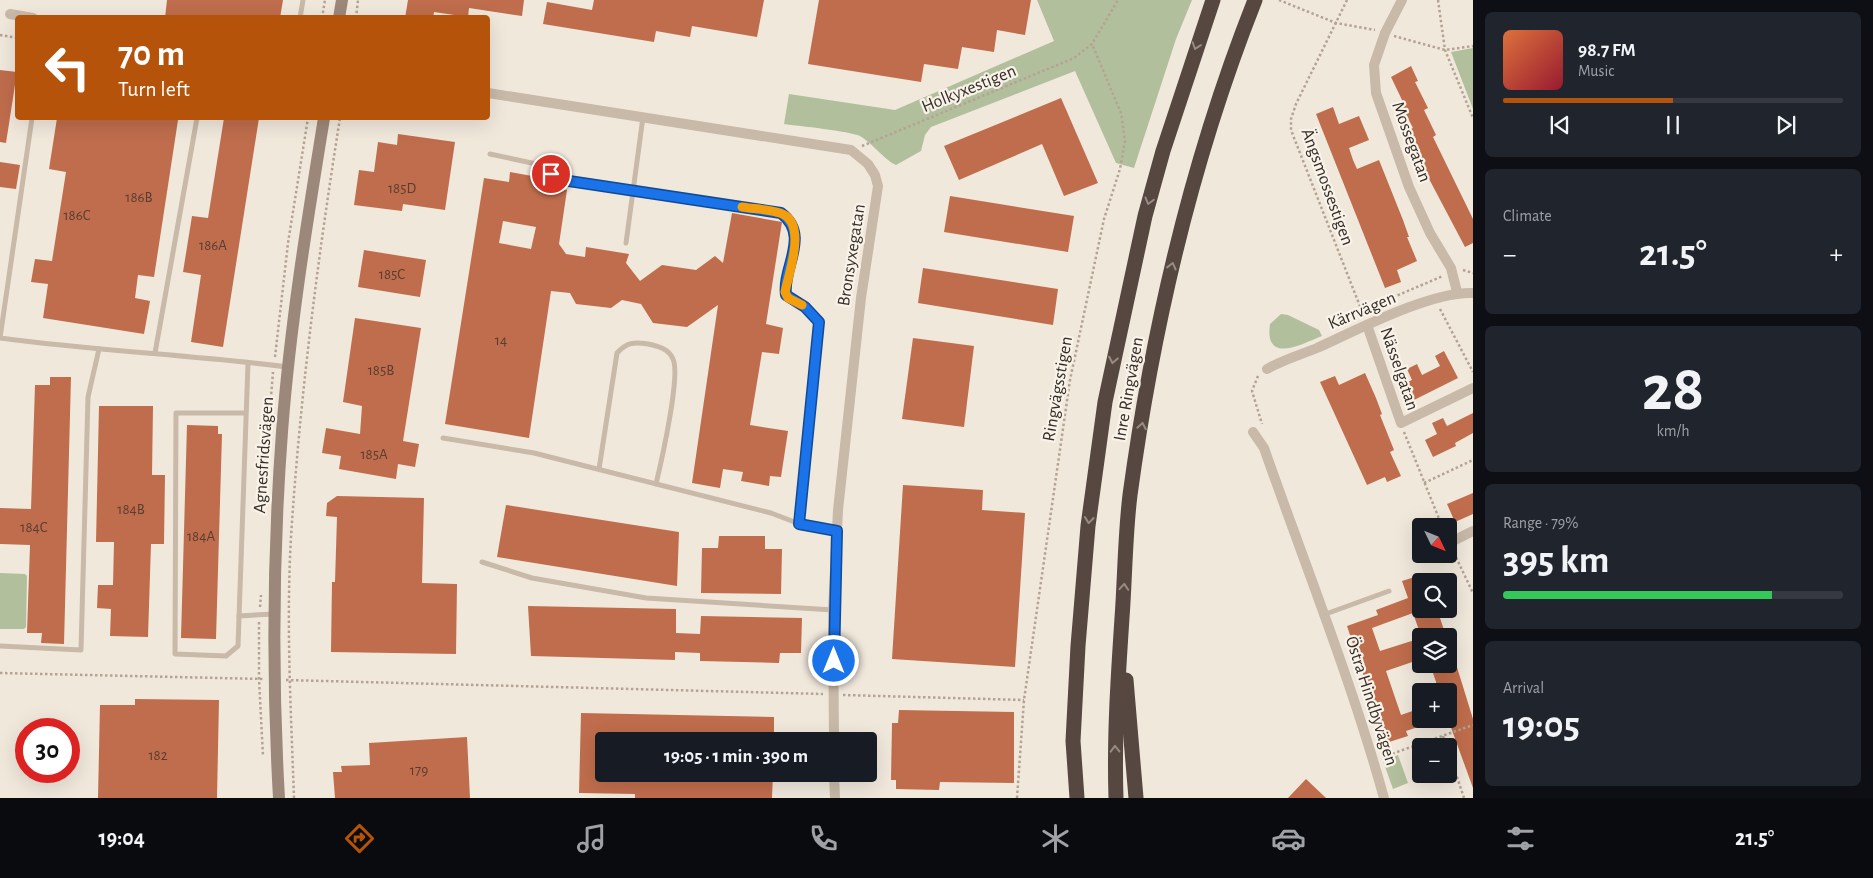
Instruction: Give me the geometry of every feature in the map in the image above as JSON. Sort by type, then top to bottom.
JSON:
[{"type":"highway","name":"Inre Ringvägen","points":[[1077,798],[1073,741],[1088,526],[1105,402],[1145,216],[1163,151],[1213,0]]},
{"type":"highway","name":"Inre Ringvägen","points":[[1116,798],[1114,744],[1130,497],[1163,299],[1190,191],[1217,102],[1255,0]]},
{"type":"highway","points":[[1121,628],[1136,798]]},
{"type":"highway","points":[[1068,798],[1073,741]]},
{"type":"main road","points":[[340,15],[342,0]]},
{"type":"main road","name":"Agnesfridsvägen","points":[[279,798],[275,614],[276,550],[288,368],[307,221],[324,120]]},
{"type":"street","name":"Mossegatan","points":[[1402,0],[1385,33],[1374,65],[1376,93],[1409,187],[1430,233],[1453,272],[1457,292]]},
{"type":"street","points":[[10,14],[16,15]]},
{"type":"street","points":[[490,93],[851,150]]},
{"type":"street","name":"Bronsyxegatan","points":[[834,732],[833,610],[837,531],[861,298],[878,186],[875,175],[868,164],[851,150]]},
{"type":"street","name":"Kärrvägen","points":[[1267,369],[1366,324],[1457,292],[1473,293]]},
{"type":"street","name":"Nässelgatan","points":[[1366,324],[1401,423]]},
{"type":"street","points":[[1401,423],[1473,388]]},
{"type":"street","name":"Östra Hindbyvägen","points":[[1253,432],[1264,448],[1323,615],[1337,645],[1384,798]]},
{"type":"street","points":[[1458,539],[1473,532]]},
{"type":"street","points":[[834,782],[835,798]]},
{"type":"lane","points":[[300,15],[303,0]]},
{"type":"lane","points":[[626,243],[644,117]]},
{"type":"lane","points":[[32,120],[0,338],[288,368]]},
{"type":"lane","points":[[154,353],[197,120]]},
{"type":"lane","points":[[490,154],[541,165],[547,168],[556,178],[781,213],[789,219],[795,229],[796,242],[786,295],[814,314],[819,322],[820,331],[799,524]]},
{"type":"lane","points":[[599,469],[617,353],[625,344],[657,346],[669,352],[675,360],[674,385],[656,484]]},
{"type":"lane","points":[[0,646],[81,650],[88,397],[99,349]]},
{"type":"lane","points":[[245,413],[176,413],[176,654],[226,656],[238,646],[248,363]]},
{"type":"lane","points":[[443,438],[534,453],[771,513],[799,524],[837,531]]},
{"type":"lane","points":[[482,562],[532,578],[646,598],[833,610]]},
{"type":"lane","points":[[1323,615],[1388,591]]},
{"type":"lane","points":[[239,616],[275,614]]},
{"type":"path","points":[[322,15],[325,0]]},
{"type":"path","points":[[356,15],[358,0]]},
{"type":"path","points":[[1092,44],[1118,0]]},
{"type":"path","points":[[1279,0],[1336,23],[1347,0]]},
{"type":"path","points":[[1438,0],[1445,50],[1473,118]]},
{"type":"path","name":"Ängsmossestigen","points":[[1336,23],[1290,119],[1291,130],[1360,307],[1370,307],[1453,272]]},
{"type":"path","points":[[0,35],[15,38]]},
{"type":"path","name":"Holkyxestigen","points":[[851,150],[1056,67],[1092,44]]},
{"type":"path","name":"Ringvägsstigen","points":[[1017,798],[1024,700],[1070,380],[1104,219],[1120,169],[1125,141],[1121,114],[1092,44]]},
{"type":"path","points":[[1445,50],[1473,46]]},
{"type":"path","points":[[304,152],[308,120]]},
{"type":"path","points":[[294,798],[290,680],[291,535],[315,292],[340,120]]},
{"type":"path","points":[[1453,272],[1464,270],[1473,274]]},
{"type":"path","points":[[1435,299],[1473,372]]},
{"type":"path","points":[[1264,448],[1261,420],[1252,391],[1254,382],[1267,369]]},
{"type":"path","points":[[1401,423],[1439,518]]},
{"type":"path","points":[[1424,483],[1473,460]]},
{"type":"path","points":[[1458,562],[1473,593]]},
{"type":"path","points":[[262,593],[259,615],[259,679],[263,758]]},
{"type":"path","points":[[0,673],[1024,700]]},
{"type":"path","points":[[1374,761],[1473,725]]},
{"type":"path","points":[[1457,777],[1464,798]]},
{"type":"green space","points":[[1037,0],[1192,0],[1176,39],[1134,168],[1116,163],[1075,71],[931,127],[925,135],[921,151],[896,165],[860,136],[784,124],[789,94],[895,110],[1054,41]]},
{"type":"green space","points":[[1473,48],[1473,109],[1451,52]]},
{"type":"green space","points":[[1281,314],[1288,315],[1319,330],[1322,336],[1295,347],[1279,348],[1273,344],[1270,337],[1270,324]]},
{"type":"green space","points":[[0,573],[25,574],[27,576],[26,627],[24,629],[0,629]]},
{"type":"green space","points":[[1398,755],[1408,783],[1393,789],[1383,761]]},
{"type":"building","points":[[167,0],[283,0],[280,15],[165,15]]},
{"type":"building","points":[[408,0],[524,0],[522,16],[469,8],[468,15],[434,12],[434,15],[406,15]]},
{"type":"building","points":[[594,0],[764,0],[757,37],[692,26],[690,37],[656,31],[654,42],[543,24],[547,2],[592,10]]},
{"type":"building","points":[[819,0],[1031,0],[1025,35],[997,30],[994,52],[962,47],[958,69],[924,64],[921,82],[808,64]]},
{"type":"building","points":[[1411,66],[1418,81],[1415,82],[1428,108],[1424,110],[1436,135],[1433,137],[1473,219],[1473,243],[1465,247],[1418,158],[1422,156],[1409,130],[1413,128],[1400,103],[1403,102],[1391,77]]},
{"type":"building","points":[[0,70],[15,72],[15,85],[6,143],[0,142]]},
{"type":"building","points":[[1061,98],[1098,183],[1064,196],[1042,144],[959,180],[944,146]]},
{"type":"building","points":[[1333,107],[1339,124],[1359,116],[1369,140],[1349,148],[1353,160],[1357,169],[1379,160],[1417,261],[1397,270],[1401,282],[1385,288],[1316,114]]},
{"type":"building","points":[[57,120],[178,120],[154,277],[138,275],[135,298],[150,301],[144,334],[43,318],[48,284],[31,282],[35,259],[52,261],[66,172],[49,169]]},
{"type":"building","points":[[224,120],[259,120],[223,347],[191,342],[201,275],[183,272],[192,216],[208,218]]},
{"type":"building","points":[[398,134],[455,142],[445,210],[403,204],[402,211],[354,205],[359,170],[374,172],[378,142],[397,145]]},
{"type":"building","points":[[0,162],[20,165],[16,189],[0,187]]},
{"type":"building","points":[[510,172],[543,178],[541,186],[567,190],[559,244],[566,254],[585,257],[586,247],[629,254],[626,263],[640,281],[662,265],[696,270],[715,256],[723,263],[732,213],[782,222],[766,324],[783,328],[779,354],[762,352],[750,425],[788,431],[781,477],[770,476],[769,486],[741,481],[743,472],[723,469],[720,488],[692,483],[718,305],[687,327],[653,323],[641,304],[622,300],[611,308],[576,304],[570,293],[551,291],[529,438],[445,424],[484,178],[509,182]],"holes":[[[503,221],[536,227],[531,249],[499,243]]]},
{"type":"building","points":[[950,196],[1074,216],[1068,252],[944,232]]},
{"type":"building","points":[[364,250],[426,260],[420,297],[358,287]]},
{"type":"building","points":[[923,268],[1058,289],[1053,325],[918,303]]},
{"type":"building","points":[[355,318],[421,328],[403,441],[419,444],[415,467],[398,464],[396,479],[339,469],[341,456],[322,453],[326,428],[360,434],[362,406],[343,402]]},
{"type":"building","points":[[913,338],[974,346],[964,427],[902,419]]},
{"type":"building","points":[[1444,351],[1458,378],[1408,403],[1400,385],[1412,380],[1407,369],[1417,364],[1422,375],[1440,366],[1435,356]]},
{"type":"building","points":[[1365,373],[1382,414],[1380,415],[1394,450],[1390,452],[1401,476],[1387,482],[1385,477],[1367,485],[1320,382],[1335,376],[1339,385]]},
{"type":"building","points":[[50,377],[71,377],[64,644],[41,643],[42,633],[27,633],[30,545],[0,544],[0,508],[31,509],[35,385],[50,385]]},
{"type":"building","points":[[99,406],[153,406],[152,475],[165,475],[164,544],[151,544],[148,637],[110,636],[111,609],[97,608],[98,585],[113,585],[114,542],[96,542]]},
{"type":"building","points":[[1473,413],[1473,433],[1455,443],[1456,446],[1433,457],[1425,440],[1437,434],[1432,423],[1443,418],[1447,426]]},
{"type":"building","points":[[187,425],[218,426],[218,434],[222,434],[216,639],[181,638]]},
{"type":"building","points":[[903,485],[983,490],[982,510],[1025,513],[1015,667],[892,659]]},
{"type":"building","points":[[1473,493],[1473,514],[1458,521],[1458,518],[1453,518],[1447,504]]},
{"type":"building","points":[[337,496],[424,498],[422,583],[457,584],[456,654],[331,652],[332,582],[335,582],[337,517],[326,516],[327,503]]},
{"type":"building","points":[[506,505],[679,532],[677,586],[497,557]]},
{"type":"building","points":[[719,536],[765,536],[765,549],[782,549],[781,594],[701,593],[702,548],[718,548]]},
{"type":"building","points":[[1412,578],[1412,613],[1372,628],[1380,651],[1412,641],[1412,662],[1386,671],[1401,715],[1412,711],[1412,728],[1415,728],[1406,731],[1408,736],[1386,743],[1347,626],[1378,615],[1376,610],[1408,598],[1402,581]]},
{"type":"building","points":[[528,606],[676,609],[676,633],[700,634],[701,616],[802,618],[801,653],[780,653],[779,663],[700,661],[700,653],[675,652],[675,660],[531,656]]},
{"type":"building","points":[[1415,618],[1440,618],[1443,628],[1418,628]]},
{"type":"building","points":[[1457,667],[1473,719],[1473,788],[1457,744],[1457,738],[1455,738],[1451,728],[1457,728],[1457,683],[1436,683],[1433,673],[1457,673]]},
{"type":"building","points":[[135,699],[219,700],[217,798],[98,798],[100,705],[135,705]]},
{"type":"building","points":[[899,710],[1014,712],[1014,783],[940,782],[939,790],[896,789],[896,780],[891,780],[892,723],[898,723]]},
{"type":"building","points":[[581,713],[774,717],[774,732],[595,732],[595,782],[773,782],[772,798],[635,798],[635,794],[579,793]]},
{"type":"building","points":[[467,737],[470,798],[335,798],[333,772],[342,772],[341,766],[370,765],[369,743]]},
{"type":"building","points":[[1306,779],[1326,798],[1288,798]]},
{"type":"slow traffic","points":[[742,207],[781,213],[789,219],[795,229],[796,242],[785,292],[788,298],[802,305]]},
{"type":"route","points":[[551,174],[556,178],[569,181],[781,213],[789,219],[795,229],[796,242],[785,292],[788,298],[814,314],[819,322],[820,331],[799,524],[837,531],[833,610],[834,661]]}]
